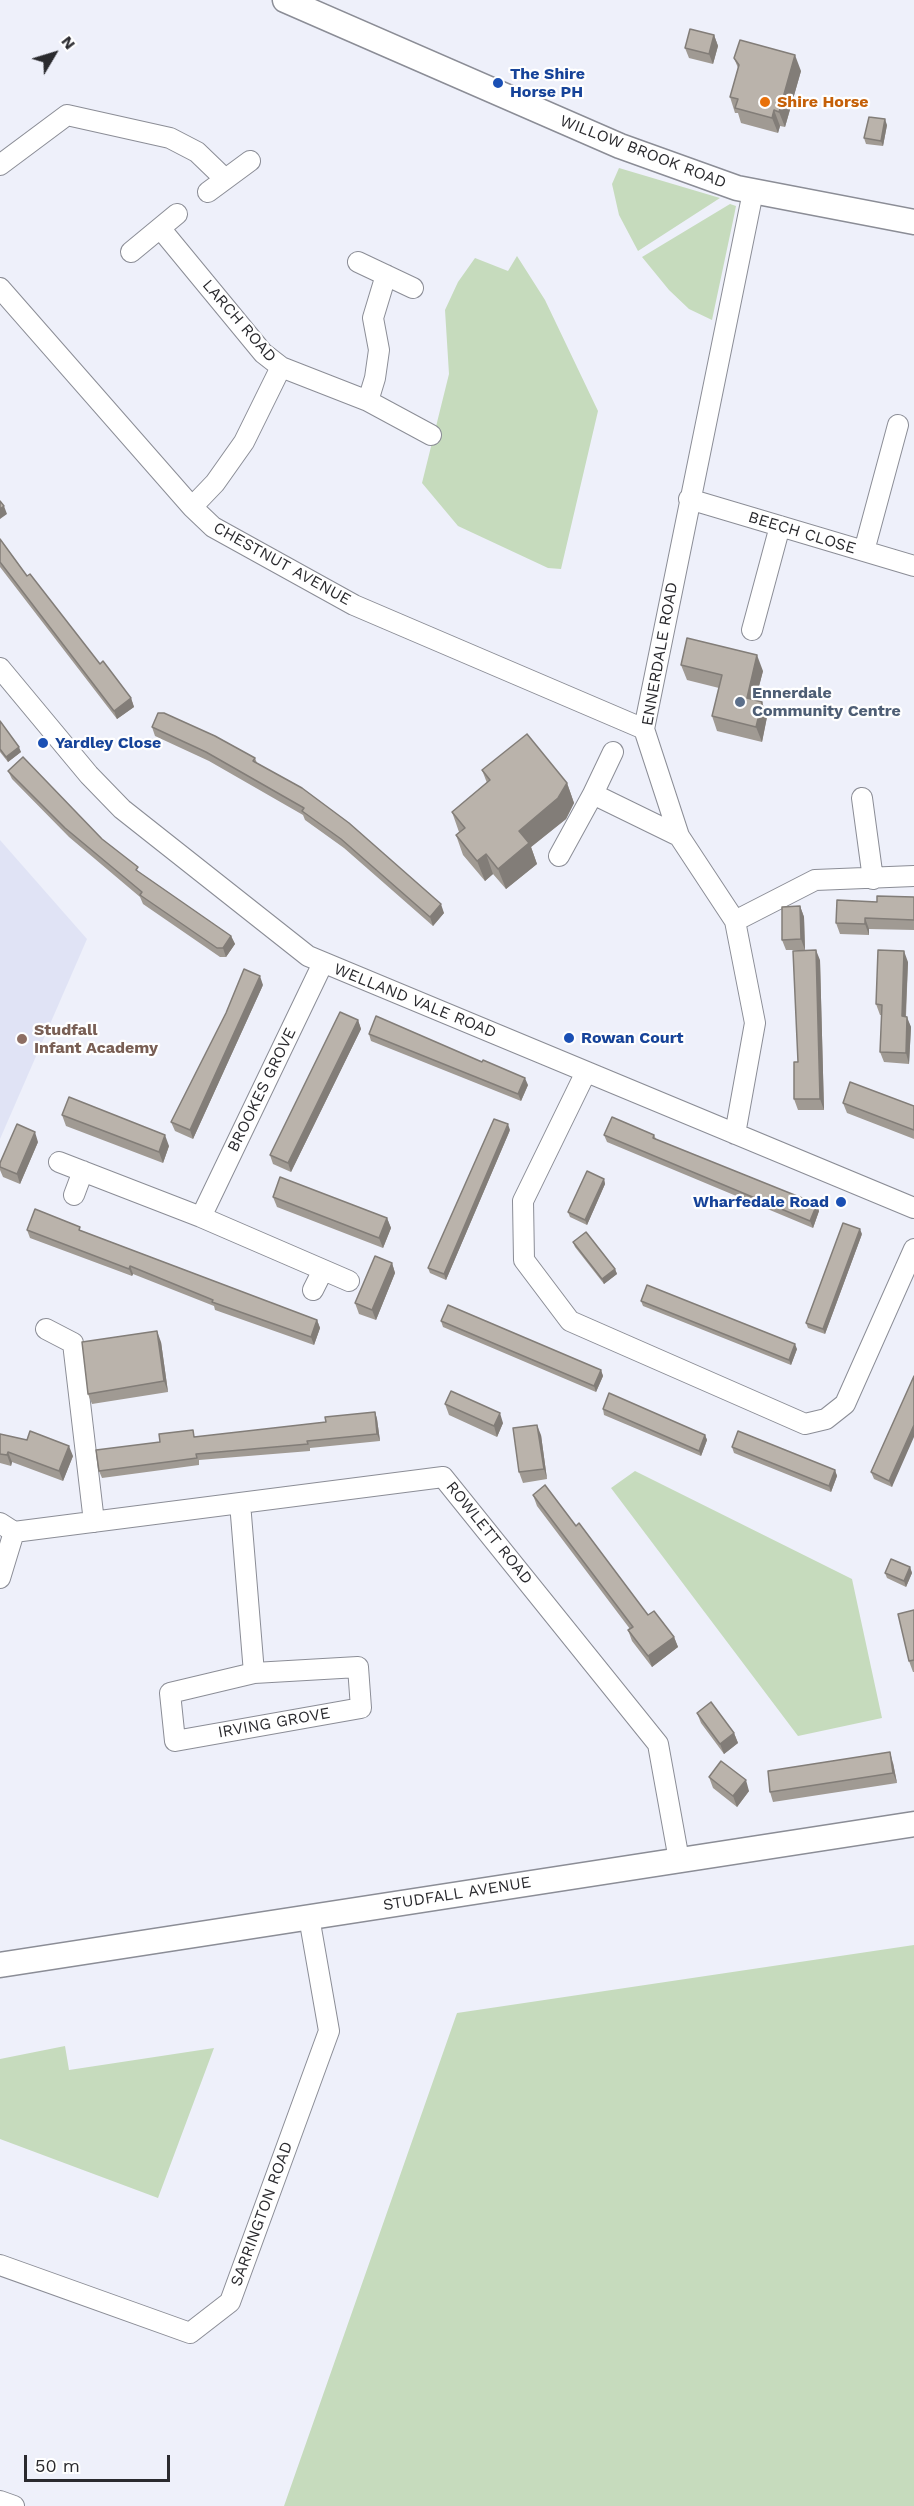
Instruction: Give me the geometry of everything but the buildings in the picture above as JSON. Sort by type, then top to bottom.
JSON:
[{"type":"street","name":"WILLOW BROOK ROAD","points":[[285,0],[313,5],[620,146],[753,192],[914,222]]},
{"type":"street","points":[[2,159],[67,114],[170,138],[197,152],[225,179]]},
{"type":"street","points":[[208,192],[250,161]]},
{"type":"street","name":"ENNERDALE ROAD","points":[[735,1134],[755,1023],[735,921],[679,836],[644,729],[753,192]]},
{"type":"street","points":[[131,252],[177,214]]},
{"type":"street","name":"LARCH ROAD","points":[[160,228],[263,353],[281,367],[244,442],[215,483],[192,507]]},
{"type":"street","points":[[358,262],[413,288]]},
{"type":"street","points":[[368,401],[375,378],[379,350],[373,318],[386,275]]},
{"type":"street","name":"CHESTNUT AVENUE","points":[[0,288],[192,507],[222,533],[354,604],[644,729]]},
{"type":"street","points":[[281,367],[368,401],[431,435]]},
{"type":"street","points":[[864,551],[898,425]]},
{"type":"street","name":"BEECH CLOSE","points":[[689,499],[914,566]]},
{"type":"street","points":[[752,630],[780,526]]},
{"type":"street","name":"WELLAND VALE ROAD","points":[[0,668],[89,775],[122,809],[308,956],[914,1208]]},
{"type":"street","points":[[559,856],[613,752]]},
{"type":"street","points":[[593,794],[679,836]]},
{"type":"street","points":[[862,798],[873,879]]},
{"type":"street","points":[[735,921],[815,880],[914,876]]},
{"type":"street","name":"BROOKES GROVE","points":[[201,1217],[323,963]]},
{"type":"street","points":[[586,1072],[523,1201],[524,1260],[570,1321],[805,1424],[826,1419],[845,1404],[914,1249]]},
{"type":"street","points":[[59,1162],[201,1217],[349,1281]]},
{"type":"street","points":[[74,1195],[83,1171]]},
{"type":"street","points":[[313,1290],[323,1270]]},
{"type":"street","points":[[46,1329],[73,1343],[94,1522]]},
{"type":"street","name":"ROWLETT ROAD","points":[[7,1528],[94,1522],[443,1477],[658,1744],[679,1860]]},
{"type":"street","points":[[240,1503],[254,1673]]},
{"type":"street","points":[[0,1578],[7,1528]]},
{"type":"street","name":"IRVING GROVE","points":[[358,1667],[361,1708],[175,1741],[170,1693],[254,1673],[358,1667]]},
{"type":"street","name":"STUDFALL AVENUE","points":[[0,1965],[914,1824]]},
{"type":"street","name":"SARRINGTON ROAD","points":[[0,2265],[190,2333],[230,2302],[329,2031],[309,1917]]},
{"type":"street","points":[[0,2500],[14,2506]]},
{"type":"shaded area","name":"Studfall Infant Academy","points":[[0,840],[87,939],[0,1139]]},
{"type":"green space","points":[[619,168],[720,198],[638,251],[619,215],[612,184]]},
{"type":"green space","points":[[730,204],[736,206],[712,320],[689,309],[669,290],[642,257]]},
{"type":"green space","points":[[517,256],[545,300],[598,411],[561,569],[548,568],[458,526],[422,483],[449,374],[445,310],[458,282],[475,258],[508,271]]},
{"type":"green space","points":[[635,1471],[852,1579],[882,1718],[798,1736],[611,1488]]},
{"type":"green space","points":[[914,1945],[914,2506],[284,2506],[457,2013]]},
{"type":"green space","points":[[65,2046],[69,2070],[214,2048],[158,2198],[0,2139],[0,2059]]},
{"type":"place","name":"The Shire Horse PH","points":[[498,83]]},
{"type":"place","name":"Shire Horse","points":[[765,102]]},
{"type":"place","name":"Ennerdale Community Centre","points":[[740,702]]},
{"type":"place","name":"Yardley Close","points":[[43,743]]},
{"type":"place","name":"Rowan Court","points":[[569,1038]]},
{"type":"place","name":"Studfall Infant Academy","points":[[22,1039]]},
{"type":"place","name":"Wharfedale Road","points":[[841,1202]]}]
